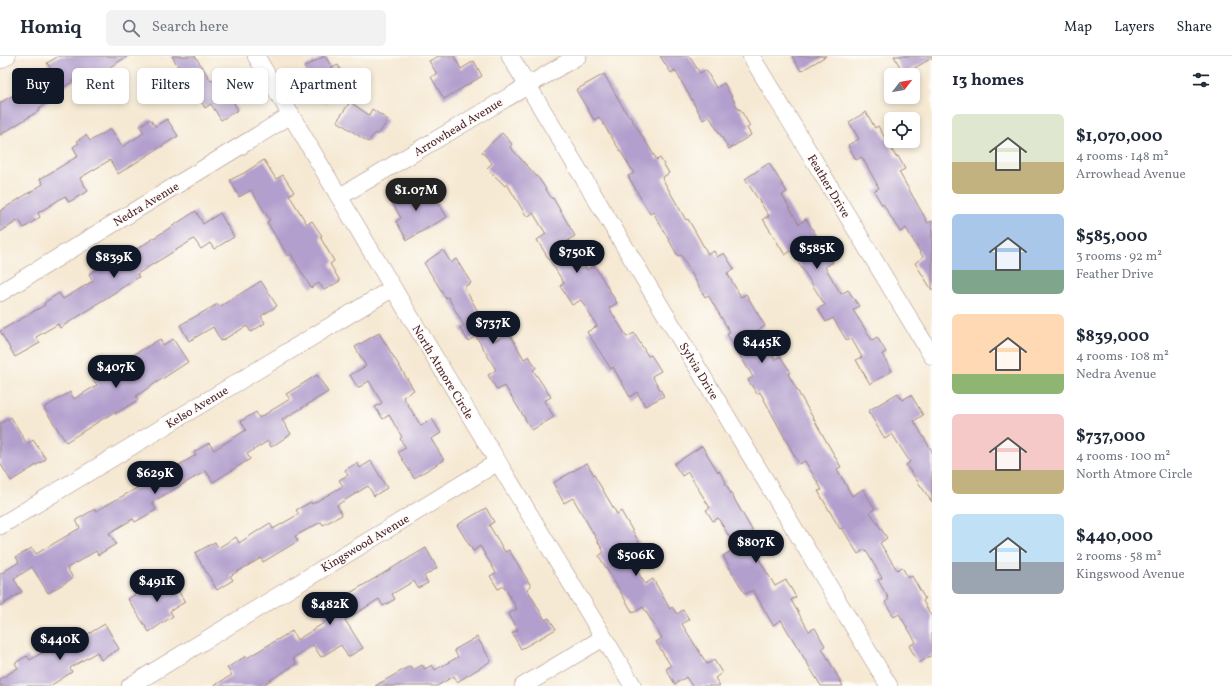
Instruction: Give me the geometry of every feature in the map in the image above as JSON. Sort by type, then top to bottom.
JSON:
[{"type":"street","points":[[0,60],[7,56]]},
{"type":"street","name":"North Atmore Circle","points":[[256,56],[393,288],[633,686]]},
{"type":"street","name":"Sylvia Drive","points":[[510,56],[889,686]]},
{"type":"street","name":"Arrowhead Avenue","points":[[339,197],[578,56]]},
{"type":"street","name":"Feather Drive","points":[[751,56],[932,356]]},
{"type":"street","name":"Nedra Avenue","points":[[0,293],[291,116]]},
{"type":"street","name":"Kelso Avenue","points":[[0,526],[393,288]]},
{"type":"street","name":"Kingswood Avenue","points":[[130,686],[498,462]]},
{"type":"street","points":[[523,686],[603,638]]},
{"type":"building","points":[[59,56],[128,56],[108,68],[72,68],[72,82],[64,87],[64,68],[50,68],[47,63]]},
{"type":"building","points":[[172,56],[195,56],[203,68],[179,68]]},
{"type":"building","points":[[325,56],[332,68],[305,68]]},
{"type":"building","points":[[439,56],[454,56],[461,69],[474,61],[482,76],[444,99],[431,77],[437,74],[429,61]]},
{"type":"building","points":[[660,56],[689,56],[700,73],[706,70],[716,88],[724,83],[750,126],[747,128],[751,135],[729,149],[709,116],[703,120],[675,70],[671,73]]},
{"type":"building","points":[[792,56],[826,56],[801,71]]},
{"type":"building","points":[[894,56],[932,56],[932,58],[914,68],[901,68]]},
{"type":"building","points":[[338,65],[340,68],[332,68]]},
{"type":"building","points":[[204,70],[212,80],[212,104],[234,104],[238,110],[221,120],[211,104],[205,108],[203,104],[204,104]]},
{"type":"building","points":[[604,74],[628,116],[629,115],[657,160],[660,158],[669,173],[662,178],[686,220],[688,219],[708,254],[714,251],[717,257],[724,253],[734,269],[727,273],[741,297],[746,294],[765,326],[757,331],[775,360],[780,356],[791,373],[788,374],[841,467],[837,469],[852,496],[863,489],[875,509],[870,512],[887,538],[880,543],[897,570],[902,567],[908,578],[912,576],[925,599],[923,601],[932,617],[932,655],[919,663],[909,646],[916,642],[899,614],[894,617],[885,602],[889,599],[878,580],[882,578],[865,549],[858,554],[842,528],[840,529],[818,491],[822,490],[805,461],[799,464],[760,392],[757,394],[748,380],[753,377],[727,334],[730,332],[708,295],[705,297],[681,255],[678,256],[653,212],[650,214],[628,176],[634,173],[599,117],[594,120],[576,90]]},
{"type":"building","points":[[12,96],[12,104],[45,104],[39,108],[40,110],[0,135],[0,103]]},
{"type":"building","points":[[349,104],[353,104],[369,115],[372,109],[388,120],[378,135],[375,133],[368,142],[337,121]]},
{"type":"building","points":[[866,112],[875,128],[878,126],[884,136],[884,148],[891,148],[896,157],[898,156],[905,169],[899,172],[928,223],[932,221],[932,290],[915,263],[923,257],[906,228],[900,232],[874,191],[879,188],[862,157],[856,160],[848,145],[859,139],[849,122]]},
{"type":"building","points":[[150,119],[155,126],[167,119],[178,136],[118,174],[110,160],[80,178],[88,191],[69,202],[65,196],[38,213],[40,217],[24,228],[19,220],[0,232],[0,211],[43,184],[40,179],[78,156],[73,147],[79,143],[77,141],[86,135],[90,141],[111,129],[122,147],[144,133],[140,126]]},
{"type":"building","points":[[502,133],[512,144],[510,147],[540,180],[552,199],[553,198],[575,236],[568,240],[587,270],[594,265],[617,303],[609,308],[627,337],[634,333],[648,356],[651,355],[661,371],[652,376],[664,396],[645,406],[637,392],[630,397],[613,367],[611,369],[587,332],[597,326],[581,300],[572,305],[560,286],[564,283],[537,240],[546,234],[533,213],[527,217],[507,184],[505,186],[487,168],[492,163],[482,152]]},
{"type":"building","points":[[264,160],[276,179],[283,175],[294,192],[289,195],[307,224],[312,221],[322,236],[320,237],[334,261],[330,264],[340,281],[324,290],[319,283],[311,288],[291,254],[288,256],[267,222],[270,220],[251,190],[239,197],[230,180]]},
{"type":"building","points":[[769,163],[787,192],[782,195],[799,224],[806,219],[833,262],[825,267],[841,294],[848,290],[859,306],[853,310],[872,340],[877,337],[886,352],[882,354],[892,371],[870,384],[856,360],[862,357],[851,338],[847,341],[833,318],[826,322],[818,309],[825,305],[791,251],[785,255],[763,219],[769,216],[745,179]]},
{"type":"building","points":[[413,183],[425,204],[435,198],[447,217],[407,240],[396,221],[401,218],[389,197]]},
{"type":"building","points":[[196,211],[203,224],[220,213],[234,237],[214,249],[210,243],[201,249],[194,239],[137,274],[139,277],[60,328],[58,324],[36,337],[40,343],[15,357],[0,331],[45,305],[44,303],[59,293],[63,299],[93,281],[89,274],[124,253],[126,256]]},
{"type":"building","points":[[443,250],[451,263],[456,259],[471,283],[464,287],[495,341],[509,333],[524,359],[529,356],[536,368],[533,370],[551,397],[544,401],[554,417],[532,430],[505,386],[497,390],[488,375],[496,370],[476,336],[468,341],[460,328],[464,326],[448,297],[446,298],[424,263]]},
{"type":"building","points":[[261,281],[277,306],[261,316],[265,323],[251,332],[247,326],[221,341],[213,327],[189,341],[180,325],[218,304],[219,307]]},
{"type":"building","points":[[379,333],[414,390],[403,397],[421,426],[432,419],[441,433],[431,439],[444,460],[414,478],[398,452],[406,448],[400,439],[402,437],[389,415],[383,419],[375,407],[382,403],[369,381],[358,388],[350,375],[366,366],[355,347]]},
{"type":"building","points":[[160,339],[163,345],[173,339],[188,362],[136,396],[138,400],[115,414],[114,412],[66,442],[44,408],[70,392],[74,399],[97,385],[93,379]]},
{"type":"building","points":[[317,375],[328,392],[282,420],[291,434],[271,447],[268,441],[247,454],[250,459],[213,482],[206,471],[152,502],[156,510],[135,522],[133,519],[109,533],[116,544],[98,555],[96,551],[67,568],[73,578],[48,593],[32,567],[14,579],[22,592],[0,606],[0,574],[19,562],[16,557],[32,548],[36,554],[80,528],[76,520],[95,509],[96,511],[155,478],[153,474],[166,466],[169,471],[196,455],[194,452],[209,443],[214,450],[246,430],[241,421],[256,412],[259,418],[290,399],[286,394]]},
{"type":"building","points":[[898,393],[902,400],[911,395],[923,415],[914,421],[932,451],[932,502],[906,465],[910,462],[892,434],[885,439],[868,411]]},
{"type":"building","points":[[11,417],[27,444],[33,440],[46,459],[11,481],[0,463],[0,424]]},
{"type":"building","points":[[702,446],[726,482],[725,483],[756,537],[758,535],[767,550],[757,556],[775,586],[786,580],[796,597],[791,600],[809,631],[815,628],[825,646],[822,648],[843,686],[821,686],[781,620],[773,625],[753,590],[745,594],[723,556],[736,548],[718,518],[713,521],[706,510],[710,508],[688,472],[682,476],[674,464]]},
{"type":"building","points":[[371,461],[387,488],[374,496],[368,486],[337,505],[342,515],[323,525],[321,522],[295,536],[298,541],[263,562],[261,558],[230,576],[233,580],[217,590],[195,553],[215,542],[218,548],[236,537],[239,543],[270,523],[273,529],[299,514],[296,510],[311,502],[312,504],[343,486],[339,480],[348,475],[345,470],[357,463],[360,468]]},
{"type":"building","points":[[587,463],[617,514],[621,511],[643,549],[629,557],[645,584],[653,579],[670,609],[672,607],[677,614],[683,610],[689,619],[682,624],[707,664],[714,660],[722,673],[715,678],[720,686],[692,686],[686,677],[675,684],[666,669],[671,666],[656,642],[662,638],[643,607],[633,613],[599,556],[604,552],[573,498],[564,503],[553,483]]},
{"type":"building","points":[[486,508],[494,522],[489,525],[505,552],[509,550],[531,586],[527,589],[545,620],[549,618],[556,629],[521,649],[512,633],[518,630],[509,614],[517,609],[504,586],[498,589],[490,576],[496,573],[480,546],[473,551],[457,525]]},
{"type":"building","points":[[426,548],[437,568],[424,576],[428,583],[418,588],[414,581],[392,594],[395,599],[383,606],[379,599],[345,620],[363,648],[348,657],[341,645],[321,657],[313,645],[293,658],[296,664],[261,686],[213,686],[232,675],[227,668],[246,656],[247,658],[292,631],[297,640],[327,621],[322,614],[346,598],[345,596]]},
{"type":"building","points":[[168,574],[185,602],[170,611],[173,616],[149,632],[128,599]]},
{"type":"building","points":[[105,624],[119,649],[101,660],[97,652],[70,668],[72,672],[50,686],[0,686],[0,679],[18,668],[15,663],[27,656],[30,660],[48,649],[52,655]]},
{"type":"building","points":[[477,637],[491,661],[457,682],[454,676],[437,686],[375,686],[410,666],[413,670],[422,665],[425,669],[432,665],[435,670],[458,657],[454,650]]}]
